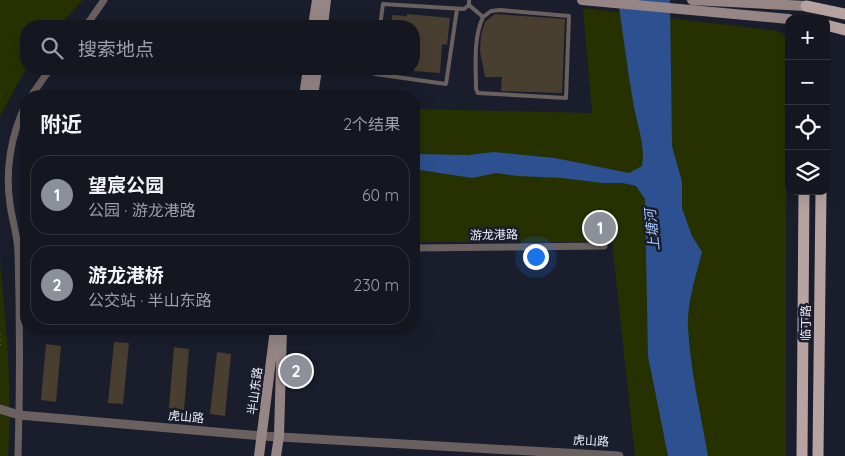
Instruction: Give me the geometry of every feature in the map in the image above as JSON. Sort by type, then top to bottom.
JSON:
[{"type":"main road","points":[[314,20],[317,0]]},
{"type":"main road","points":[[324,20],[326,0]]},
{"type":"main road","points":[[582,0],[698,4],[806,3],[845,14]]},
{"type":"main road","points":[[698,4],[785,18]]},
{"type":"main road","points":[[830,26],[845,30]]},
{"type":"main road","points":[[305,90],[307,75]]},
{"type":"main road","points":[[314,90],[316,75]]},
{"type":"main road","name":"临丁路","points":[[802,456],[804,195]]},
{"type":"main road","name":"临丁路","points":[[818,456],[821,195]]},
{"type":"main road","name":"半山东路","points":[[260,456],[274,335]]},
{"type":"main road","name":"半山东路","points":[[276,456],[279,436],[282,335]]},
{"type":"street","points":[[90,20],[104,0]]},
{"type":"street","points":[[34,90],[46,75]]},
{"type":"street","points":[[20,120],[13,138],[9,182],[10,202],[20,242]]},
{"type":"street","name":"游龙港路","points":[[420,248],[604,246]]},
{"type":"street","points":[[18,456],[20,335]]},
{"type":"street","name":"虎山路","points":[[0,409],[19,415],[262,436],[370,441],[497,452],[619,456]]},
{"type":"lane","points":[[381,20],[383,4],[464,10],[469,2],[483,17]]},
{"type":"lane","points":[[382,75],[446,84],[458,10]]},
{"type":"lane","points":[[500,10],[569,16],[566,98],[478,93],[476,89],[476,45],[483,17],[491,11],[500,10]]},
{"type":"path","points":[[0,334],[0,345]]},
{"type":"green space","points":[[0,0],[83,0],[65,20],[20,20],[20,75],[23,75],[0,116]]},
{"type":"green space","points":[[583,8],[779,31],[785,36],[786,456],[635,456],[612,242],[420,242],[420,109],[592,113]]},
{"type":"green space","points":[[0,261],[10,407],[8,456],[0,456]]},
{"type":"water","name":"上塘河","points":[[618,0],[670,0],[672,146],[682,182],[682,208],[692,236],[702,252],[690,299],[688,327],[693,375],[708,456],[668,456],[648,356],[645,199],[636,186],[623,183],[602,183],[496,173],[472,178],[420,170],[420,154],[469,155],[494,152],[555,158],[629,173],[642,166],[643,158],[642,142],[631,88]]},
{"type":"building","points":[[407,14],[450,18],[447,45],[442,44],[440,73],[420,71],[420,20],[392,20],[392,15],[407,16]]},
{"type":"building","points":[[495,14],[565,19],[562,93],[501,91],[502,77],[485,77],[480,51],[481,35],[485,22]]},
{"type":"building","points":[[114,342],[129,343],[123,404],[108,403]]},
{"type":"building","points":[[46,344],[61,346],[56,402],[41,400]]},
{"type":"building","points":[[174,347],[189,349],[184,410],[169,408]]},
{"type":"building","points":[[217,352],[231,354],[225,416],[210,414]]},
{"type":"place","name":"望宸公园","points":[[600,228]]},
{"type":"place","name":"游龙港桥","points":[[296,371]]}]
